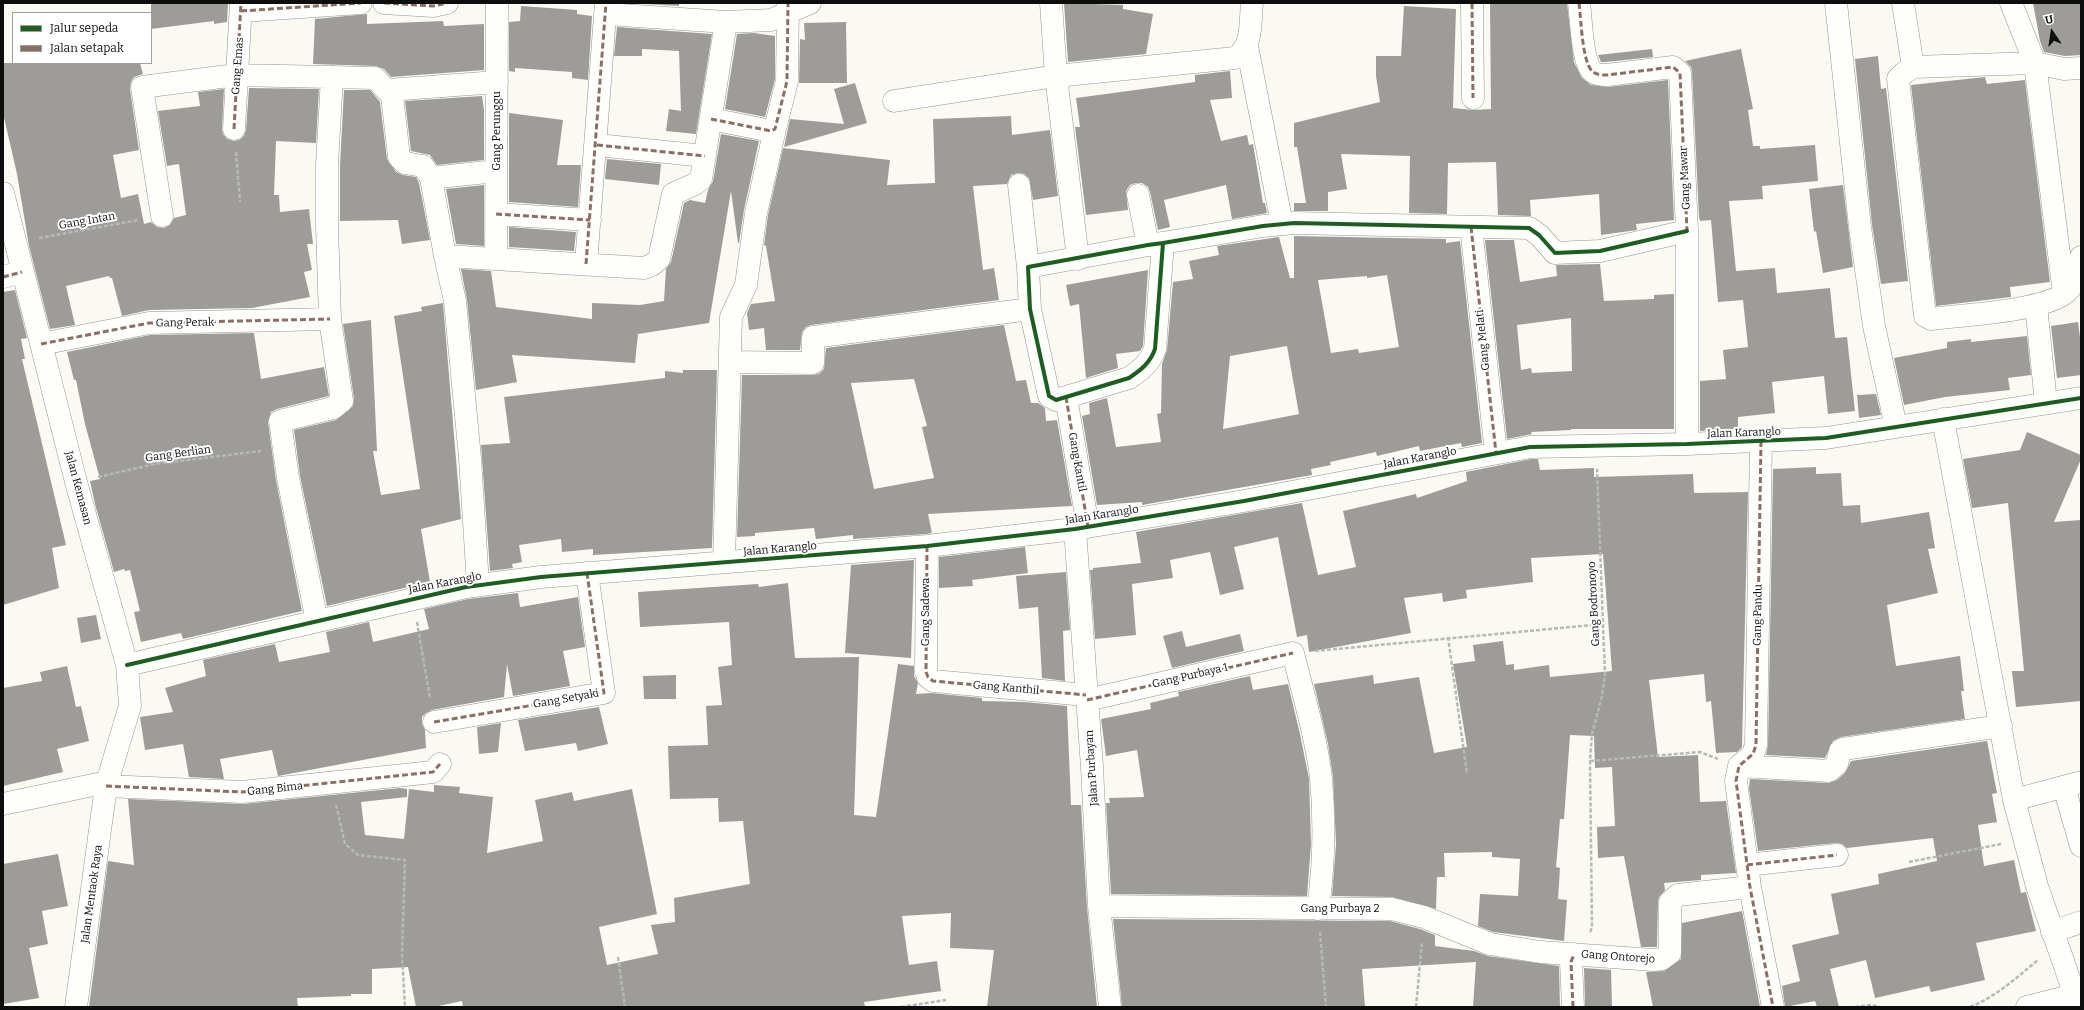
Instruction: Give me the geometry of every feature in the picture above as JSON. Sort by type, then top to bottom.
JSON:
[{"type":"street","points":[[241,7],[361,3]]},
{"type":"street","points":[[384,3],[427,6],[447,3]]},
{"type":"street","name":"Gang Perunggu","points":[[496,259],[497,3]]},
{"type":"street","points":[[586,264],[597,145],[606,8],[726,22],[771,20],[788,8],[810,3]]},
{"type":"street","points":[[1051,3],[1056,76],[1078,259]]},
{"type":"street","points":[[1252,3],[1247,46],[1282,224]]},
{"type":"street","points":[[1472,3],[1473,98]]},
{"type":"street","name":"Gang Mawar","points":[[1579,3],[1587,62],[1592,72],[1599,75],[1607,75],[1673,67],[1680,73],[1687,231],[1687,444]]},
{"type":"street","points":[[1836,3],[1860,226],[1874,326],[1896,427]]},
{"type":"street","points":[[1903,3],[1913,67]]},
{"type":"street","points":[[2011,3],[2035,63],[2064,293]]},
{"type":"street","name":"Gang Emas","points":[[234,129],[241,7]]},
{"type":"street","points":[[724,562],[731,317],[746,285],[756,214],[787,81],[788,8]]},
{"type":"street","points":[[445,256],[644,268],[656,262],[659,258],[673,194],[695,184],[701,179],[726,22]]},
{"type":"street","points":[[894,101],[1056,76],[1235,58],[1247,46]]},
{"type":"street","points":[[2081,68],[2064,69],[2035,63],[1913,67],[1904,72],[1898,79],[1924,316],[1931,319],[2036,305],[2064,293],[2076,279],[2081,258]]},
{"type":"street","points":[[162,216],[142,87],[236,75],[375,78],[388,90],[392,96],[399,157],[405,163],[423,166],[431,178],[455,301],[470,458],[478,584]]},
{"type":"street","points":[[317,621],[283,448],[280,425],[282,419],[333,408],[340,405],[342,401],[330,319],[327,165],[332,77]]},
{"type":"street","points":[[388,90],[497,82]]},
{"type":"street","points":[[711,119],[771,132],[775,129]]},
{"type":"street","points":[[597,145],[704,156]]},
{"type":"street","points":[[431,178],[496,171]]},
{"type":"street","points":[[1020,185],[1028,267],[1030,310],[1049,396],[1051,399],[1056,400],[1129,378],[1139,372],[1152,358],[1155,349],[1156,244],[1138,195]]},
{"type":"street","name":"Jalan Kemasan","points":[[3,193],[15,242],[13,274],[41,344],[76,482],[127,665],[130,706],[107,784]]},
{"type":"street","points":[[496,214],[590,220]]},
{"type":"street","points":[[1028,267],[1156,244],[1282,224],[1364,223],[1529,228],[1539,235],[1555,253],[1600,251],[1687,231]]},
{"type":"street","name":"Gang Melati","points":[[1471,227],[1496,453]]},
{"type":"street","points":[[2036,305],[2046,403]]},
{"type":"street","points":[[730,362],[813,364],[813,337],[1030,310]]},
{"type":"street","name":"Gang Perak","points":[[41,344],[148,324],[330,319]]},
{"type":"street","name":"Gang Kantil","points":[[1066,397],[1082,528]]},
{"type":"street","name":"Jalan Karanglo","points":[[127,665],[478,584],[587,573],[927,546],[1082,528],[1244,501],[1530,447],[1596,444],[1687,444],[1826,438],[2081,398]]},
{"type":"street","points":[[1943,419],[2014,800],[2037,886],[2077,1001],[2026,1007]]},
{"type":"street","name":"Gang Pandu","points":[[1737,774],[1753,754],[1756,745],[1761,441]]},
{"type":"street","name":"Jalan Purbayan","points":[[1082,528],[1086,697],[1099,906],[1110,1007]]},
{"type":"street","name":"Gang Sadewa","points":[[927,546],[926,672],[928,677]]},
{"type":"street","name":"Gang Setyaki","points":[[434,722],[604,693],[587,573]]},
{"type":"street","points":[[1293,653],[1316,749],[1321,778],[1323,820],[1322,876],[1318,909]]},
{"type":"street","name":"Gang Purbaya 1","points":[[1086,697],[1293,653]]},
{"type":"street","name":"Gang Kanthil","points":[[928,677],[933,681],[1086,697]]},
{"type":"street","points":[[1772,1007],[1750,887],[1737,774],[1829,771],[1837,764],[1840,751],[1843,749],[2001,726]]},
{"type":"street","name":"Gang Bima","points":[[3,804],[107,784],[149,789],[242,792],[433,772],[440,764]]},
{"type":"street","name":"Jalan Mentaok Raya","points":[[76,1007],[107,784]]},
{"type":"street","points":[[2014,800],[2072,785],[2081,846]]},
{"type":"street","points":[[1747,864],[1836,855]]},
{"type":"street","name":"Gang Ontorejo","points":[[1574,954],[1654,960],[1662,959],[1670,953],[1670,902],[1673,898],[1678,895],[1750,887]]},
{"type":"street","name":"Gang Purbaya 2","points":[[1099,906],[1392,910],[1424,917],[1490,944],[1540,952],[1574,954]]},
{"type":"street","points":[[2055,938],[2081,922]]},
{"type":"street","points":[[1573,1007],[1572,962],[1574,954]]},
{"type":"path","points":[[234,129],[240,202]]},
{"type":"path","points":[[413,598],[434,722]]},
{"type":"path","points":[[1293,653],[1448,637],[1603,624]]},
{"type":"path","points":[[1448,637],[1466,774]]},
{"type":"path","points":[[1590,761],[1700,752],[1720,760],[1737,774]]},
{"type":"path","points":[[331,783],[345,844],[358,855],[405,860],[402,954],[405,1007]]},
{"type":"path","points":[[1909,862],[2024,840]]},
{"type":"path","points":[[1318,909],[1326,1007]]},
{"type":"path","points":[[1416,1007],[1424,917]]},
{"type":"path","points":[[1970,1007],[2003,990],[2055,938]]},
{"type":"path","points":[[618,957],[626,1007]]},
{"type":"path","points":[[901,1007],[946,1000]]},
{"type":"path","points":[[1855,1007],[1871,1005],[1880,1007]]},
{"type":"building","points":[[151,3],[228,3],[227,22],[214,24],[214,21],[152,29]]},
{"type":"building","points":[[629,3],[679,3],[679,6]]},
{"type":"building","points":[[1064,3],[1123,5],[1123,9],[1153,14],[1146,54],[1068,62]]},
{"type":"building","points":[[1490,3],[1567,3],[1574,62],[1582,78],[1591,85],[1608,87],[1668,80],[1674,220],[1636,224],[1637,230],[1601,235],[1599,194],[1530,200],[1531,216],[1498,215],[1496,162],[1448,163],[1447,214],[1409,213],[1410,156],[1341,154],[1347,189],[1328,192],[1328,211],[1294,211],[1294,203],[1306,203],[1297,147],[1294,147],[1294,123],[1380,102],[1376,76],[1376,56],[1401,56],[1404,6],[1456,9],[1453,108],[1473,110],[1491,109]]},
{"type":"building","points":[[2033,3],[2081,3],[2081,55],[2065,56],[2044,52],[2040,41]]},
{"type":"building","points":[[521,6],[577,10],[577,14],[592,16],[588,80],[572,78],[572,72],[515,68],[515,72],[509,71],[509,22],[520,21]]},
{"type":"building","points":[[367,14],[367,24],[443,21],[444,26],[484,24],[484,70],[391,77],[384,69],[376,66],[313,64],[315,19]]},
{"type":"building","points":[[846,22],[847,83],[799,83],[800,39],[805,40],[804,23]]},
{"type":"building","points":[[617,27],[712,34],[696,134],[666,131],[669,109],[681,111],[679,51],[642,49],[642,56],[614,56]]},
{"type":"building","points":[[754,33],[775,36],[775,79],[765,117],[725,109],[737,34]]},
{"type":"building","points":[[1652,49],[1653,57],[1601,62],[1598,55]]},
{"type":"building","points":[[1741,49],[1753,109],[1748,110],[1753,146],[1760,146],[1760,149],[1815,145],[1818,181],[1762,186],[1763,199],[1729,201],[1736,271],[1775,268],[1777,293],[1830,288],[1835,338],[1847,337],[1855,411],[1828,414],[1824,376],[1772,382],[1775,413],[1738,417],[1738,429],[1700,431],[1700,381],[1726,379],[1723,350],[1748,347],[1743,300],[1718,302],[1711,220],[1700,221],[1699,217],[1692,72],[1691,67],[1685,61]]},
{"type":"building","points":[[1878,56],[1881,89],[1886,88],[1908,281],[1881,284],[1872,225],[1855,59]]},
{"type":"building","points":[[3,63],[140,64],[143,74],[134,77],[131,82],[130,89],[139,150],[113,155],[121,198],[138,194],[144,224],[151,222],[157,227],[164,228],[170,225],[174,218],[186,215],[179,164],[167,166],[158,111],[200,106],[198,92],[224,89],[222,129],[223,134],[227,139],[234,141],[239,140],[244,136],[246,130],[249,88],[319,89],[316,143],[276,141],[274,195],[279,195],[280,212],[309,209],[313,244],[307,244],[312,270],[304,272],[310,297],[252,308],[149,310],[122,316],[112,278],[109,276],[66,286],[75,325],[50,329],[29,246],[17,174],[3,113]]},
{"type":"building","points":[[1230,71],[1232,98],[1210,100],[1221,141],[1247,135],[1249,145],[1253,144],[1263,203],[1265,203],[1267,213],[1232,219],[1226,185],[1164,200],[1170,227],[1158,230],[1148,187],[1142,183],[1136,183],[1130,185],[1126,191],[1128,210],[1086,215],[1075,127],[1080,127],[1076,98],[1195,82],[1195,75]]},
{"type":"building","points":[[1985,77],[1987,84],[2025,80],[2050,282],[2010,287],[2011,297],[1936,306],[1911,85]]},
{"type":"building","points":[[855,83],[867,123],[784,147],[790,119],[844,124],[834,89]]},
{"type":"building","points":[[344,90],[370,90],[380,102],[387,159],[396,172],[403,175],[416,177],[419,183],[430,240],[402,244],[398,220],[340,221],[340,165]]},
{"type":"building","points":[[482,96],[484,110],[484,160],[437,165],[430,155],[411,151],[405,101]]},
{"type":"building","points":[[509,113],[563,120],[557,165],[581,165],[578,207],[509,202]]},
{"type":"building","points":[[1011,116],[1012,135],[1050,130],[1058,196],[1033,200],[1029,178],[1024,174],[1018,173],[1011,175],[1007,184],[973,186],[983,270],[994,268],[999,300],[811,325],[806,327],[802,332],[800,350],[766,350],[764,328],[749,330],[747,313],[751,304],[775,301],[766,246],[764,245],[768,215],[783,148],[890,160],[887,185],[935,183],[933,119]]},
{"type":"building","points":[[721,134],[759,141],[744,210],[739,243],[731,191],[709,323],[638,334],[635,363],[512,355],[517,382],[476,390],[467,300],[461,269],[491,271],[496,307],[592,319],[592,303],[640,305],[664,301],[666,269],[671,262],[684,203],[690,200],[705,203],[708,190],[713,181]]},
{"type":"building","points":[[607,159],[661,164],[659,185],[605,179]]},
{"type":"building","points":[[484,185],[484,246],[456,244],[446,189]]},
{"type":"building","points":[[1843,185],[1853,267],[1823,273],[1816,231],[1814,232],[1809,189]]},
{"type":"building","points":[[509,227],[576,232],[574,251],[509,247]]},
{"type":"building","points":[[1294,236],[1446,239],[1446,243],[1460,241],[1482,443],[1462,447],[1461,443],[1420,451],[1419,446],[1377,456],[1376,452],[1330,462],[1331,465],[1311,469],[1312,475],[1142,505],[1142,502],[1097,505],[1082,416],[1090,414],[1089,403],[1107,398],[1116,447],[1161,442],[1157,414],[1161,413],[1162,364],[1167,350],[1173,282],[1193,279],[1189,261],[1219,255],[1217,246],[1279,237],[1290,278],[1294,278]],"holes":[[[1387,275],[1399,347],[1359,353],[1358,349],[1331,353],[1318,280],[1367,276],[1367,278]],[[1287,346],[1299,414],[1223,429],[1230,356]]]},
{"type":"building","points":[[1485,240],[1514,240],[1520,282],[1557,276],[1556,265],[1600,264],[1604,301],[1654,299],[1654,295],[1674,294],[1674,429],[1571,429],[1531,432],[1532,434],[1507,439]],"holes":[[[1571,318],[1572,371],[1532,373],[1531,368],[1521,370],[1517,325]]]},
{"type":"building","points":[[1148,270],[1143,346],[1140,351],[1116,354],[1118,368],[1086,378],[1079,304],[1070,306],[1066,285]]},
{"type":"building","points":[[15,290],[27,338],[21,339],[25,359],[22,359],[66,545],[52,548],[59,588],[3,605],[3,292]]},
{"type":"building","points":[[443,303],[461,519],[421,529],[430,582],[327,606],[300,476],[294,430],[336,420],[353,406],[354,399],[343,324],[371,320],[377,451],[373,451],[381,495],[420,489],[394,316],[422,311],[421,307]]},
{"type":"building","points":[[2078,322],[2081,345],[2081,375],[2057,378],[2051,326]]},
{"type":"building","points":[[1004,325],[1016,381],[1026,380],[1031,403],[1038,403],[1045,408],[1046,421],[1057,420],[1072,506],[928,514],[932,533],[926,534],[853,539],[853,535],[816,539],[814,528],[755,533],[755,536],[737,537],[742,375],[819,374],[824,369],[826,348]],"holes":[[[914,379],[927,426],[922,427],[934,478],[874,489],[851,383]]]},
{"type":"building","points":[[254,333],[261,379],[324,367],[329,396],[277,409],[271,412],[268,422],[276,480],[302,611],[183,639],[181,633],[141,642],[134,612],[140,611],[130,570],[125,571],[124,569],[114,572],[95,504],[90,481],[100,479],[85,424],[76,380],[74,380],[67,352],[150,335]]},
{"type":"building","points":[[2027,336],[2031,375],[2008,378],[2010,390],[1945,397],[1904,405],[1894,358],[1947,348],[1947,342],[1971,339],[1971,342]]},
{"type":"building","points":[[683,370],[717,370],[712,548],[593,555],[593,549],[562,552],[561,539],[519,545],[522,562],[512,564],[513,568],[490,571],[481,445],[510,443],[504,397],[665,378],[665,371],[683,373]]},
{"type":"building","points":[[1876,394],[1881,415],[1859,418],[1857,395]]},
{"type":"building","points":[[2027,432],[2081,455],[2081,459],[2054,522],[2081,520],[2081,701],[2016,707],[2012,671],[2024,671],[2008,503],[1972,508],[1963,459],[2020,450]]},
{"type":"building","points":[[1531,459],[1538,459],[1540,470],[1594,468],[1594,477],[1693,474],[1694,493],[1748,492],[1742,747],[1737,752],[1716,753],[1711,701],[1706,702],[1704,674],[1649,680],[1658,757],[1698,755],[1700,802],[1726,801],[1736,873],[1701,875],[1701,880],[1664,883],[1665,890],[1659,897],[1658,902],[1657,947],[1641,947],[1624,856],[1598,858],[1597,827],[1615,826],[1612,767],[1595,768],[1594,736],[1570,735],[1564,819],[1560,819],[1556,867],[1560,868],[1558,899],[1567,900],[1564,941],[1493,932],[1478,926],[1480,894],[1518,896],[1520,859],[1492,857],[1492,852],[1444,853],[1445,877],[1437,877],[1436,909],[1392,897],[1332,896],[1336,844],[1333,777],[1328,744],[1314,684],[1373,675],[1374,684],[1419,677],[1434,753],[1467,747],[1453,664],[1475,661],[1473,645],[1503,641],[1506,665],[1514,664],[1514,670],[1549,665],[1550,677],[1612,671],[1603,554],[1531,558],[1533,582],[1466,590],[1467,598],[1443,602],[1442,593],[1404,598],[1411,633],[1309,652],[1307,635],[1297,637],[1278,537],[1234,547],[1244,589],[1220,595],[1210,552],[1170,560],[1173,578],[1132,584],[1136,635],[1095,639],[1090,570],[1093,570],[1093,568],[1141,563],[1136,532],[1302,503],[1318,575],[1356,567],[1343,511],[1416,494],[1417,498],[1467,481],[1466,472]]},
{"type":"building","points":[[1816,467],[1816,474],[1841,473],[1843,506],[1860,505],[1861,523],[1929,512],[1935,548],[1928,549],[1938,593],[1887,605],[1896,666],[1960,656],[1964,691],[1961,691],[1965,719],[1841,737],[1833,741],[1825,758],[1766,755],[1768,745],[1773,469]]},
{"type":"building","points":[[1025,547],[1028,573],[972,580],[973,586],[939,588],[939,557]]},
{"type":"building","points":[[914,560],[911,658],[845,653],[851,565]]},
{"type":"building","points":[[1066,572],[1070,630],[1063,631],[1065,681],[1042,678],[1038,607],[1019,609],[1016,576]]},
{"type":"building","points":[[788,583],[795,658],[859,657],[854,815],[876,817],[898,664],[914,666],[914,676],[918,683],[916,694],[931,693],[982,698],[982,701],[1025,702],[1067,706],[1071,805],[1081,805],[1087,907],[1097,1007],[987,1007],[994,950],[950,948],[951,913],[902,916],[909,965],[937,961],[941,991],[864,1002],[865,1007],[463,1007],[462,1001],[434,1007],[416,1007],[408,967],[372,969],[372,994],[297,998],[298,1007],[89,1007],[108,861],[134,865],[128,799],[243,804],[400,788],[407,789],[407,797],[361,802],[365,835],[404,839],[409,789],[434,792],[434,785],[460,787],[459,793],[493,797],[487,853],[543,841],[535,800],[572,792],[574,801],[632,789],[657,914],[599,927],[607,965],[658,954],[651,925],[675,922],[674,898],[750,884],[743,821],[719,822],[718,798],[670,799],[668,746],[708,745],[706,706],[722,705],[718,667],[732,665],[729,622],[640,627],[638,592],[758,584],[759,587]]},
{"type":"building","points":[[518,593],[520,607],[578,597],[585,647],[563,651],[570,686],[513,696],[507,664],[504,697],[432,710],[422,717],[422,724],[425,730],[426,748],[278,776],[272,750],[220,759],[224,779],[189,777],[183,744],[145,750],[140,717],[173,712],[165,688],[206,676],[203,660],[275,644],[279,662],[330,652],[326,632],[369,622],[373,642],[429,629],[424,609],[468,599]]},
{"type":"building","points":[[96,615],[101,639],[81,643],[77,618]]},
{"type":"building","points":[[1182,631],[1186,647],[1240,634],[1244,651],[1172,668],[1163,636]]},
{"type":"building","points":[[67,666],[76,707],[81,706],[89,741],[57,749],[63,772],[3,786],[3,688],[42,681],[40,672]]},
{"type":"building","points":[[676,675],[676,699],[644,699],[643,676]]},
{"type":"building","points":[[1250,676],[1253,690],[1288,684],[1309,779],[1311,844],[1307,896],[1111,894],[1106,803],[1110,803],[1109,798],[1144,797],[1137,750],[1106,756],[1101,719],[1151,709],[1150,703],[1179,696],[1178,692]]},
{"type":"building","points":[[599,707],[608,744],[578,751],[576,743],[525,751],[518,720]]},
{"type":"building","points":[[501,723],[498,752],[479,754],[477,727]]},
{"type":"building","points":[[1987,741],[1997,793],[1992,794],[1997,822],[1978,825],[1984,866],[2014,860],[2021,893],[2026,892],[2036,931],[1976,943],[1985,980],[1931,992],[1929,986],[1875,998],[1866,960],[1830,969],[1839,1007],[1817,1007],[1815,1001],[1785,1007],[1782,986],[1800,981],[1792,945],[1839,934],[1831,894],[1879,884],[1878,874],[1937,861],[1933,838],[1847,848],[1842,844],[1836,843],[1758,851],[1749,788],[1750,779],[1829,783],[1837,780],[1845,773],[1851,761]]},
{"type":"building","points":[[58,854],[68,906],[42,911],[48,944],[29,948],[39,998],[3,1004],[3,864]]},
{"type":"building","points":[[1742,911],[1760,1007],[1653,1007],[1646,972],[1664,971],[1681,959],[1682,923]]},
{"type":"building","points":[[1113,919],[1390,921],[1420,929],[1435,935],[1435,946],[1474,951],[1488,956],[1559,966],[1560,1007],[1473,1007],[1476,962],[1362,969],[1365,1007],[1122,1007]]},
{"type":"building","points":[[1584,968],[1611,970],[1612,1007],[1585,1007]]},
{"type":"marked path","points":[[234,129],[241,3]]},
{"type":"marked path","points":[[241,11],[361,3]]},
{"type":"marked path","points":[[384,3],[433,6],[447,3]]},
{"type":"marked path","points":[[586,264],[606,3]]},
{"type":"marked path","points":[[711,119],[771,131],[775,129],[787,81],[788,3]]},
{"type":"marked path","points":[[1472,3],[1473,98]]},
{"type":"marked path","points":[[1579,3],[1584,49],[1592,71],[1607,75],[1673,67],[1680,73],[1687,231]]},
{"type":"marked path","points":[[597,145],[705,156]]},
{"type":"marked path","points":[[496,214],[590,220]]},
{"type":"marked path","points":[[1471,227],[1496,453]]},
{"type":"marked path","points":[[3,277],[22,272]]},
{"type":"marked path","points":[[41,344],[149,323],[330,319]]},
{"type":"marked path","points":[[1066,397],[1088,527]]},
{"type":"marked path","points":[[1761,441],[1756,745],[1753,754],[1739,766],[1736,781],[1750,887],[1773,1007]]},
{"type":"marked path","points":[[927,546],[926,672],[928,677],[933,681],[1086,695]]},
{"type":"marked path","points":[[434,722],[604,693],[587,573]]},
{"type":"marked path","points":[[1087,700],[1293,653]]},
{"type":"marked path","points":[[106,786],[242,792],[433,772],[440,764]]},
{"type":"marked path","points":[[1747,865],[1837,855]]},
{"type":"marked path","points":[[1573,1007],[1571,962],[1574,954]]},
{"type":"cycle path","points":[[1163,243],[1155,349],[1148,362],[1129,378],[1056,400],[1049,396],[1030,309],[1028,267],[1148,245],[1263,226],[1294,223],[1529,228],[1539,235],[1555,253],[1600,251],[1687,231]]},
{"type":"cycle path","points":[[127,665],[466,587],[541,577],[927,546],[1075,529],[1244,501],[1530,447],[1687,444],[1826,438],[2081,398]]}]
